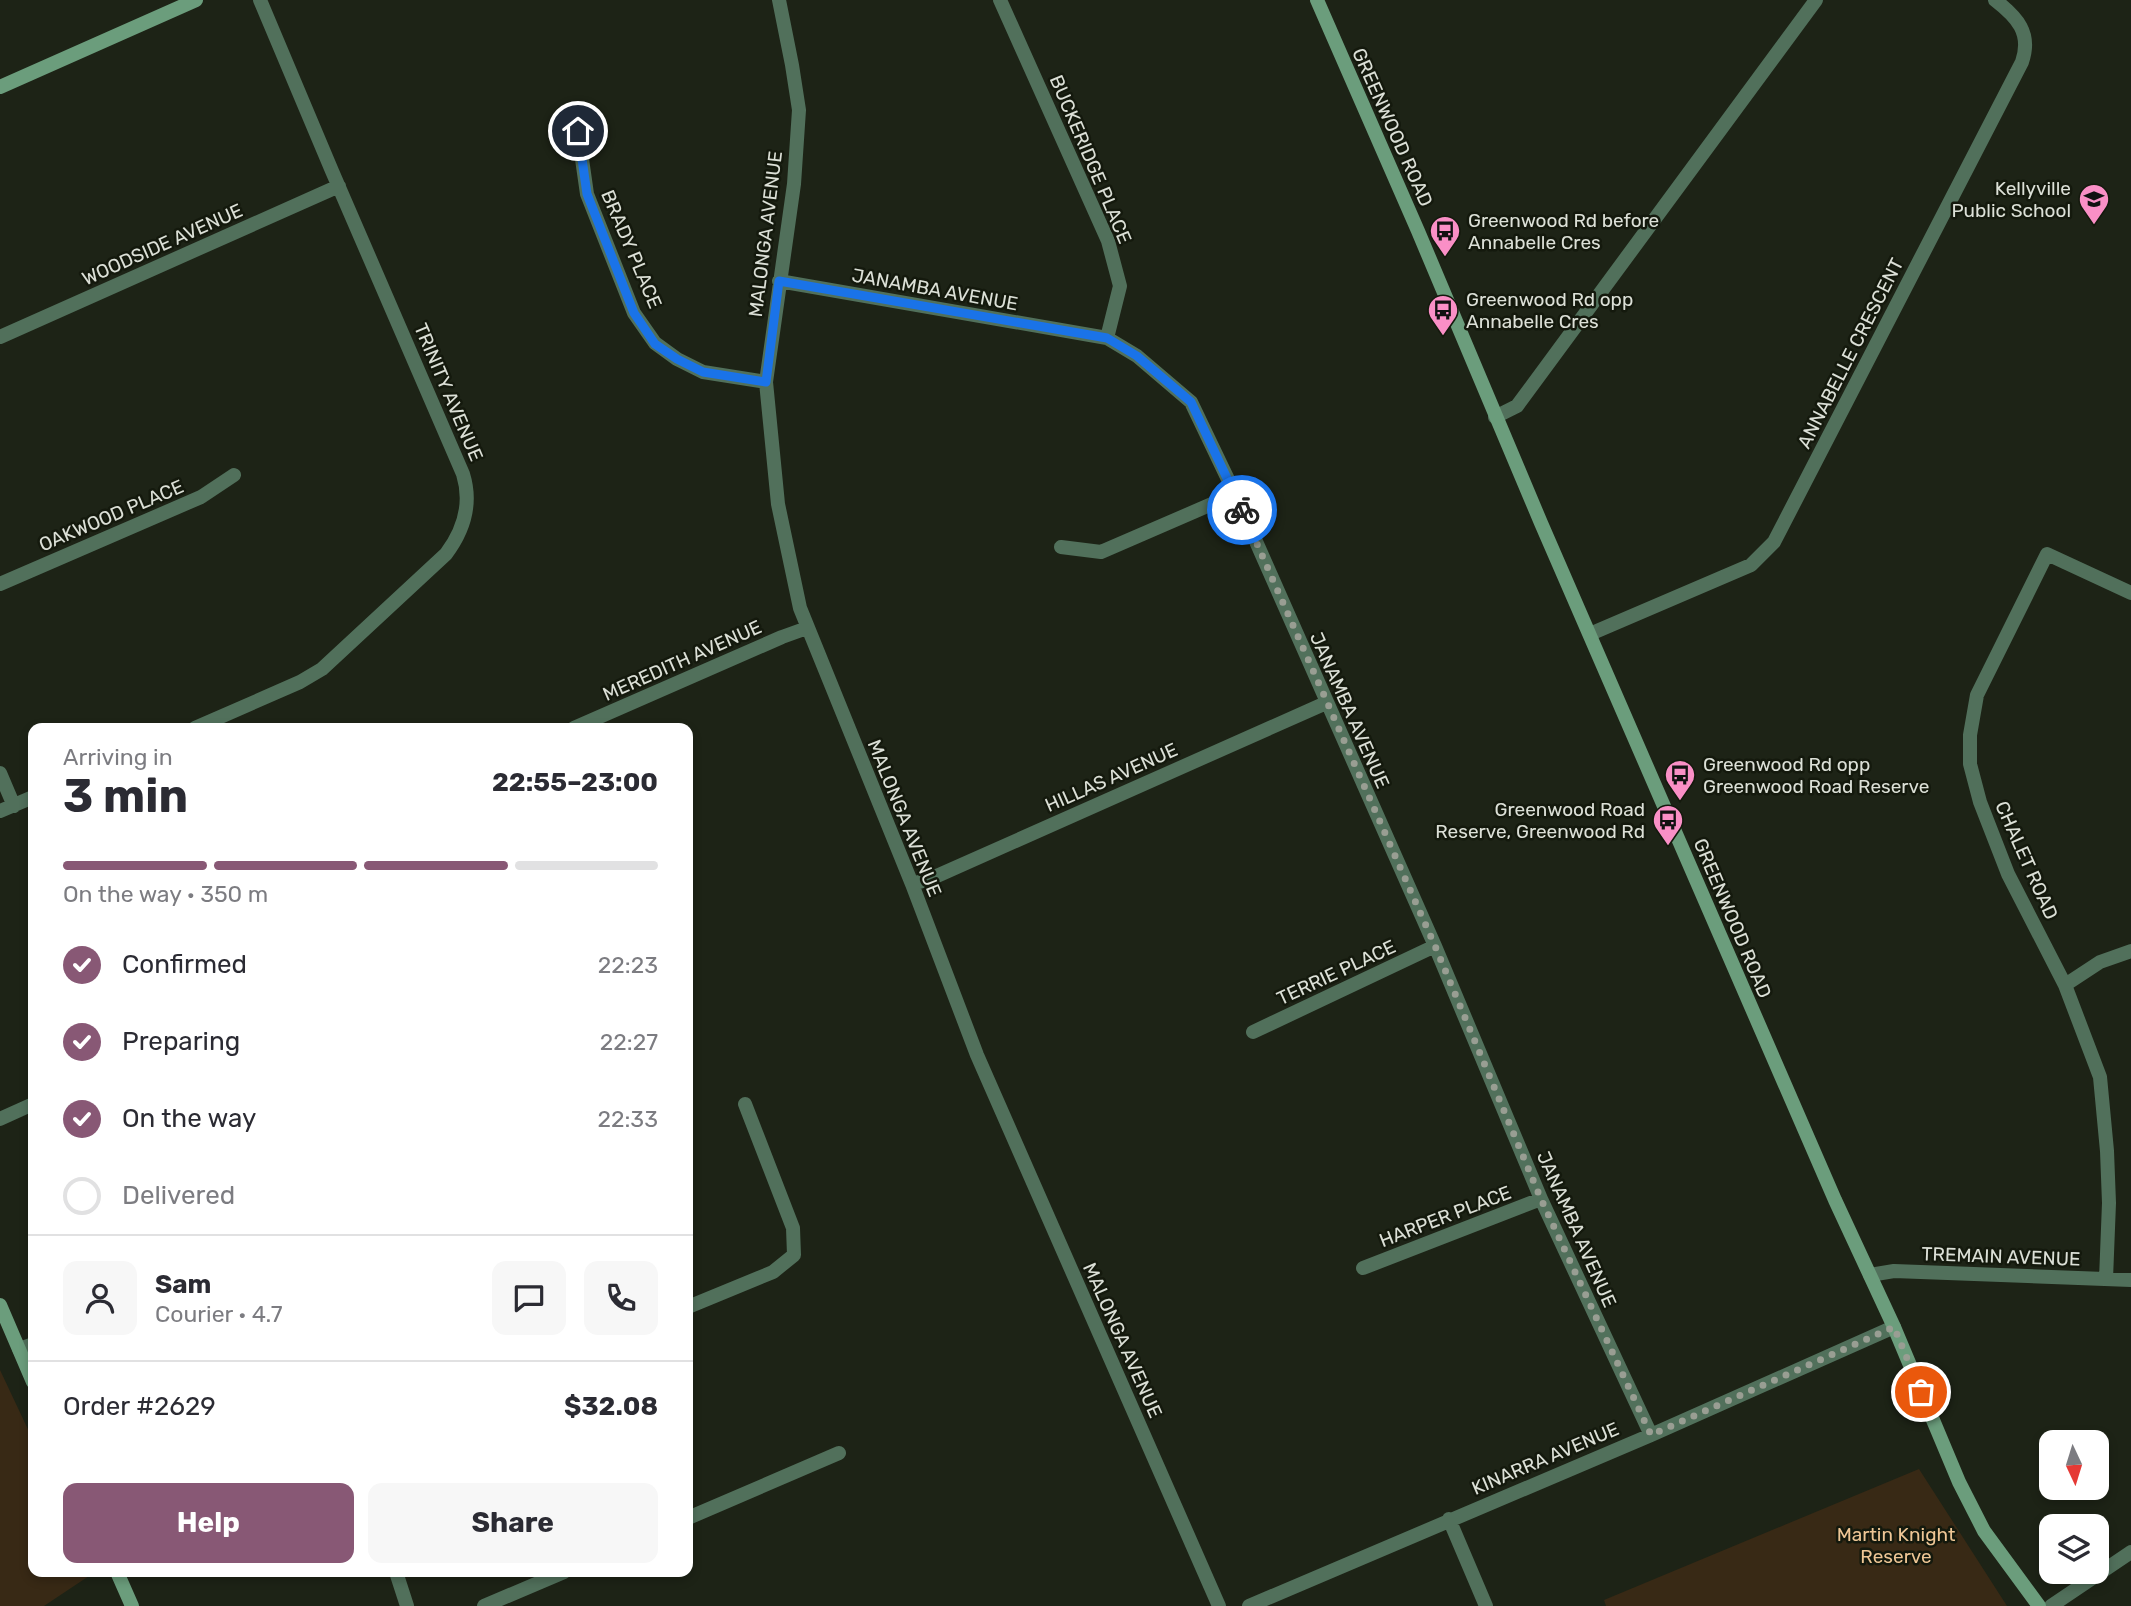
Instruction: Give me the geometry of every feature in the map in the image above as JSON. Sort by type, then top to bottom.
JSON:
[{"type":"street","points":[[0,86],[196,0]]},
{"type":"street","name":"TRINITY AVENUE","points":[[206,723],[300,682],[322,669],[446,554],[456,541],[467,506],[467,487],[463,474],[260,0]]},
{"type":"street","name":"MALONGA AVENUE","points":[[779,0],[799,110],[794,184],[766,382],[778,504],[800,608],[912,884],[977,1055],[1219,1606]]},
{"type":"street","name":"BUCKERIDGE PLACE","points":[[1000,0],[1108,241],[1120,286],[1107,338]]},
{"type":"street","name":"GREENWOOD ROAD","points":[[1317,0],[1813,1150],[1894,1327],[1968,1502],[1984,1531],[2039,1606]]},
{"type":"street","points":[[1495,416],[1517,406],[1816,0]]},
{"type":"street","name":"ANNABELLE CRESCENT","points":[[1590,634],[1751,565],[1773,542],[2022,62],[2026,46],[2020,25],[2013,14],[1995,0]]},
{"type":"street","name":"BRADY PLACE","points":[[578,131],[587,194],[634,313],[655,344],[703,372],[766,382]]},
{"type":"street","name":"WOODSIDE AVENUE","points":[[0,337],[340,186]]},
{"type":"street","name":"JANAMBA AVENUE","points":[[779,281],[1107,338],[1137,356],[1191,402],[1235,494],[1435,946],[1541,1199],[1651,1435]]},
{"type":"street","name":"OAKWOOD PLACE","points":[[0,584],[201,497],[234,475]]},
{"type":"street","points":[[1061,547],[1101,552],[1235,494]]},
{"type":"street","name":"CHALET ROAD","points":[[2106,1279],[2109,1203],[2100,1077],[2065,985],[2008,874],[1985,814],[1970,764],[1970,735],[1977,695],[2048,554],[2131,593]]},
{"type":"street","name":"MEREDITH AVENUE","points":[[586,723],[807,628]]},
{"type":"street","name":"HILLAS AVENUE","points":[[912,884],[930,879],[1326,703]]},
{"type":"street","points":[[0,773],[7,808],[28,799]]},
{"type":"street","name":"TERRIE PLACE","points":[[1253,1032],[1435,946]]},
{"type":"street","points":[[2065,985],[2100,962],[2131,951]]},
{"type":"street","points":[[693,1305],[773,1272],[794,1255],[793,1228],[745,1104]]},
{"type":"street","points":[[0,1119],[28,1106]]},
{"type":"street","name":"HARPER PLACE","points":[[1363,1268],[1541,1199]]},
{"type":"street","name":"TREMAIN AVENUE","points":[[1870,1275],[1894,1270],[2131,1280]]},
{"type":"street","points":[[0,1305],[28,1370]]},
{"type":"street","name":"KINARRA AVENUE","points":[[1249,1606],[1651,1435],[1894,1327]]},
{"type":"street","points":[[19,1349],[28,1346]]},
{"type":"street","points":[[693,1516],[839,1453]]},
{"type":"street","points":[[1449,1519],[1486,1606]]},
{"type":"street","points":[[2051,1606],[2131,1552]]},
{"type":"street","points":[[119,1577],[132,1606]]},
{"type":"street","points":[[398,1577],[407,1606]]},
{"type":"street","points":[[484,1606],[552,1577]]},
{"type":"green space","points":[[0,1370],[28,1429],[28,1577],[88,1577],[44,1606],[0,1606]]},
{"type":"green space","name":"Martin Knight Reserve","points":[[1919,1469],[2007,1606],[1606,1606],[1604,1600]]},
{"type":"way so far","points":[[1242,510],[1435,946],[1541,1199],[1651,1435],[1894,1327],[1921,1392]]},
{"type":"place","name":"Kellyville Public School","points":[[2094,226]]},
{"type":"place","name":"Greenwood Rd before Annabelle Cres","points":[[1445,258]]},
{"type":"place","name":"Greenwood Rd opp Annabelle Cres","points":[[1443,337]]},
{"type":"place","name":"Greenwood Rd opp Greenwood Road Reserve","points":[[1680,802]]},
{"type":"place","name":"Greenwood Road Reserve, Greenwood Rd","points":[[1668,847]]},
{"type":"route","points":[[578,131],[587,194],[634,313],[655,344],[677,359],[703,372],[766,382],[779,281],[1107,338],[1137,356],[1191,402],[1242,510]]}]
